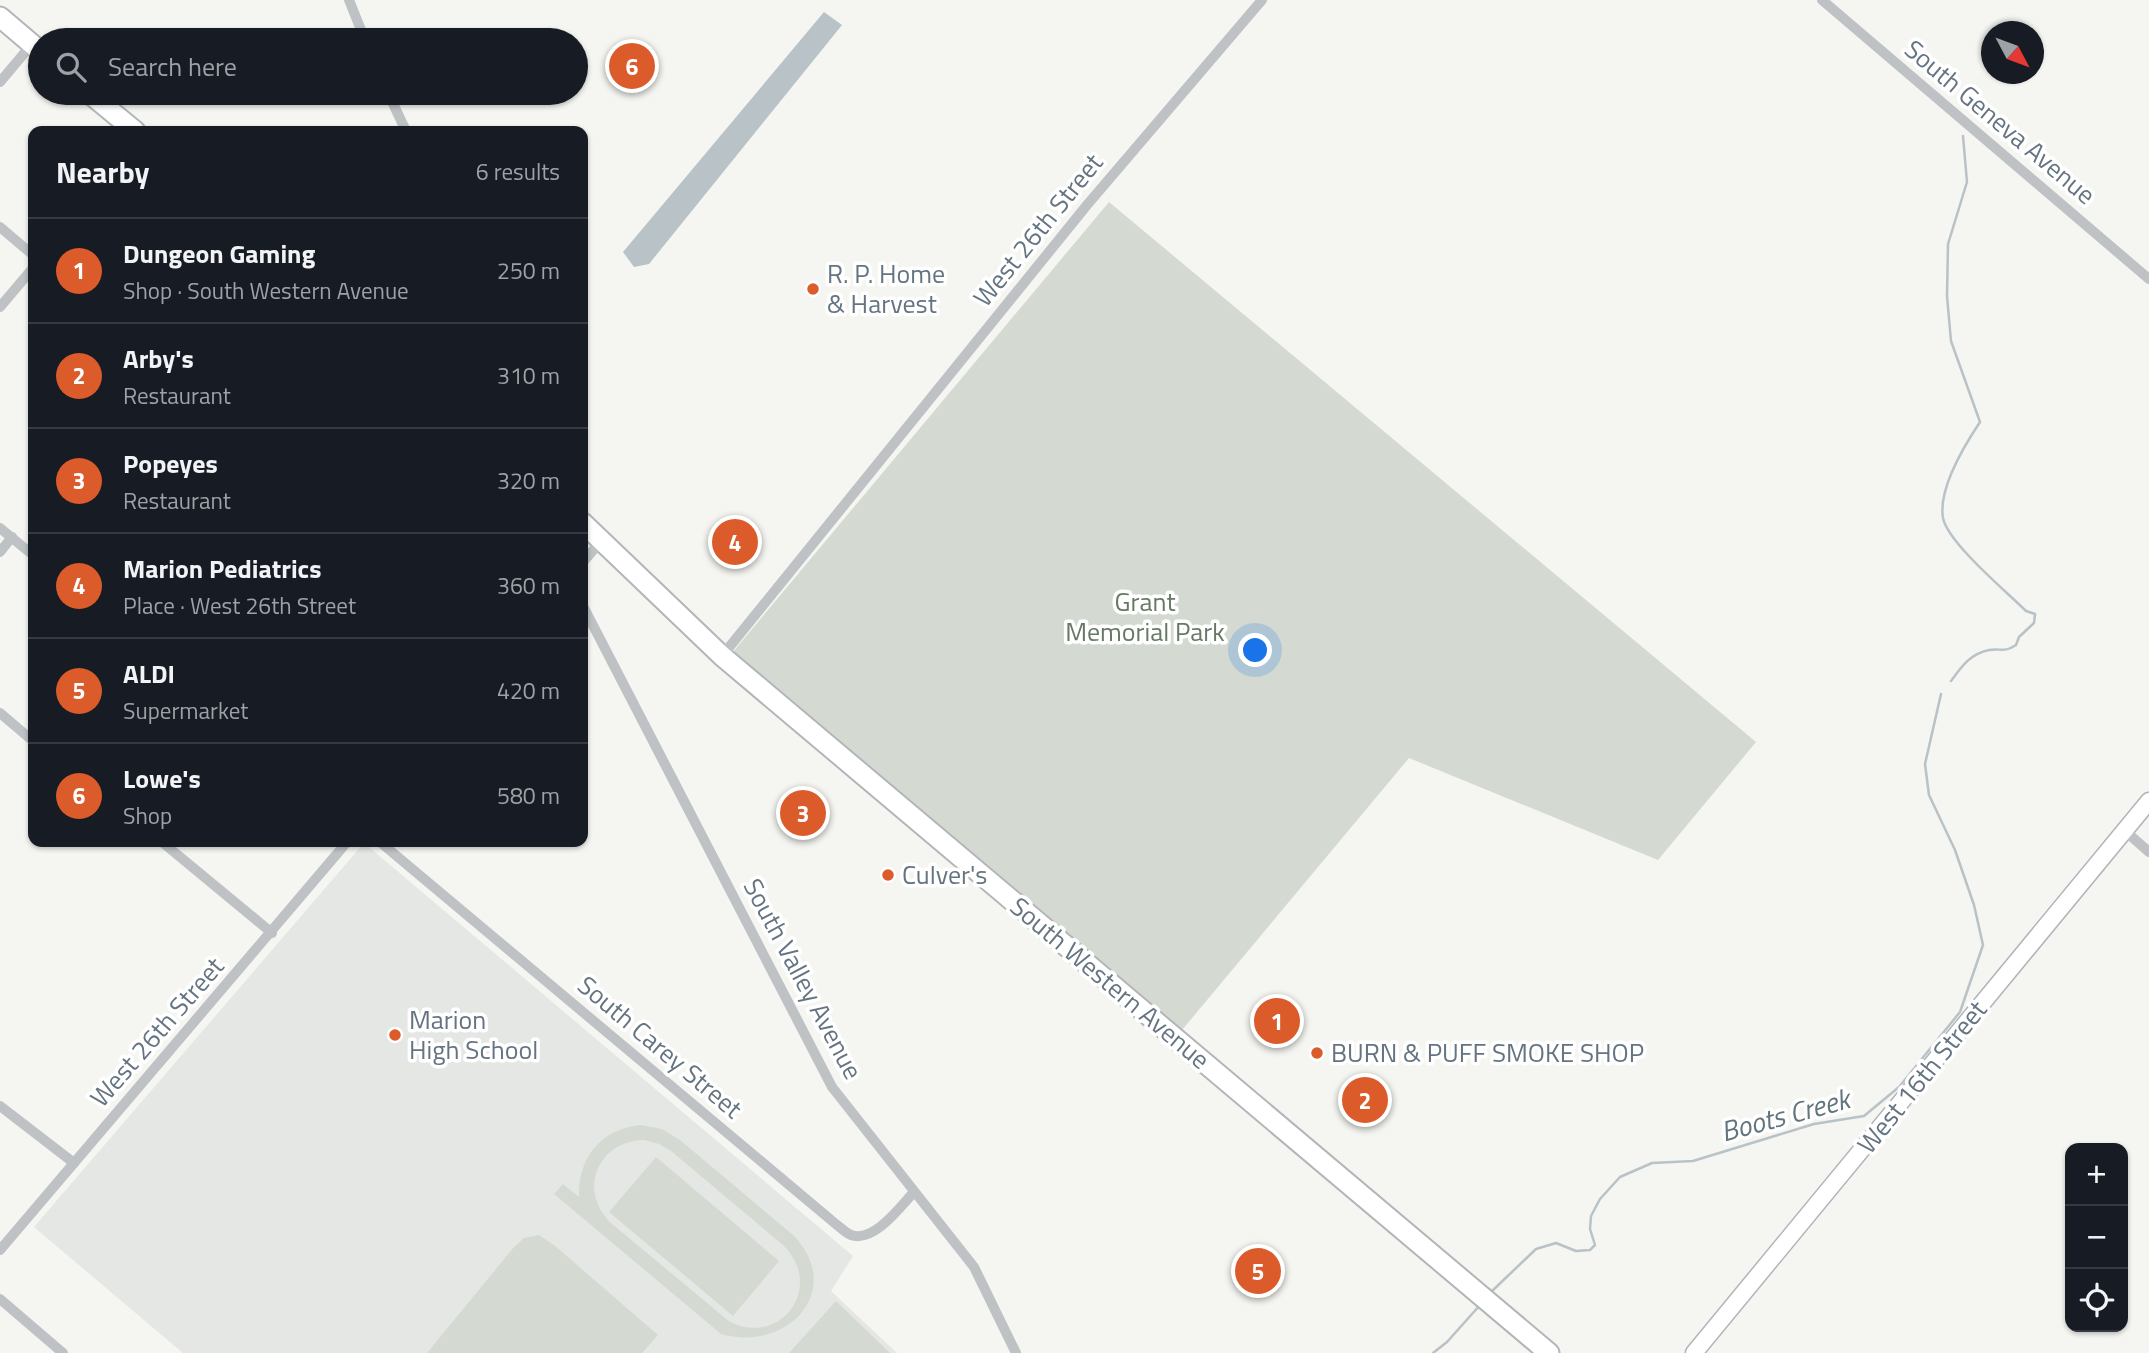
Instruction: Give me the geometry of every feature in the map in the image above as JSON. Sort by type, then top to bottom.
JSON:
[{"type":"highway","points":[[0,17],[28,41]]},
{"type":"highway","points":[[104,105],[129,126]]},
{"type":"highway","name":"South Western Avenue","points":[[588,527],[722,656],[1549,1353]]},
{"type":"street","points":[[349,0],[360,28]]},
{"type":"street","name":"West 26th Street","points":[[722,656],[1087,205],[1262,0]]},
{"type":"street","name":"South Geneva Avenue","points":[[1822,0],[2149,279]]},
{"type":"street","points":[[0,82],[28,56]]},
{"type":"street","points":[[394,105],[404,126]]},
{"type":"street","points":[[0,227],[28,251]]},
{"type":"street","points":[[0,307],[28,274]]},
{"type":"street","points":[[0,528],[28,551]]},
{"type":"street","points":[[0,552],[12,537]]},
{"type":"street","points":[[588,556],[602,540]]},
{"type":"street","name":"South Valley Avenue","points":[[588,616],[832,1087],[974,1267],[1016,1353]]},
{"type":"street","points":[[0,713],[28,736]]},
{"type":"street","name":"West 16th Street","points":[[1695,1353],[2149,801]]},
{"type":"street","points":[[2124,830],[2149,852]]},
{"type":"street","points":[[172,847],[272,933]]},
{"type":"street","name":"West 26th Street","points":[[0,1250],[343,847]]},
{"type":"street","name":"South Carey Street","points":[[386,847],[853,1236],[868,1234],[884,1224],[914,1192]]},
{"type":"street","points":[[0,1106],[74,1163]]},
{"type":"street","points":[[0,1299],[64,1353]]},
{"type":"shaded area","points":[[824,12],[842,25],[649,264],[634,267],[623,252]]},
{"type":"shaded area","name":"Marion High School","points":[[361,847],[369,847],[853,1256],[831,1291],[897,1353],[183,1353],[34,1227]]},
{"type":"green space","name":"Grant Memorial Park","points":[[1109,202],[1756,742],[1658,860],[1409,758],[1182,1030],[732,653]]},
{"type":"green space","points":[[641,1125],[662,1129],[680,1140],[793,1235],[808,1256],[814,1276],[811,1295],[802,1312],[788,1325],[768,1334],[746,1337],[721,1334],[554,1194],[563,1184],[579,1197],[583,1169],[588,1158],[604,1139],[627,1128]],"holes":[[[644,1140],[671,1151],[783,1245],[795,1261],[800,1278],[798,1294],[792,1308],[781,1319],[766,1326],[749,1328],[730,1322],[611,1223],[601,1210],[595,1196],[594,1182],[604,1158],[628,1142]]]},
{"type":"green space","points":[[656,1157],[779,1261],[733,1316],[609,1212]]},
{"type":"green space","points":[[539,1235],[658,1335],[642,1353],[427,1353],[514,1247],[524,1238]]},
{"type":"green space","points":[[836,1301],[890,1353],[789,1353]]},
{"type":"waterway","name":"Boots Creek","points":[[1951,681],[1977,654],[2016,645],[2019,637],[2034,623],[2035,614],[2026,611],[1966,553],[1947,528],[1943,518],[1942,506],[1948,481],[1980,422],[1951,341],[1947,296],[1948,244],[1967,182],[1963,136]]},
{"type":"waterway","name":"Boots Creek","points":[[1491,1292],[1536,1249],[1556,1243],[1576,1251],[1590,1250],[1595,1245],[1590,1229],[1591,1216],[1600,1199],[1620,1177],[1652,1163],[1693,1161],[1814,1124],[1864,1116],[1899,1087],[1960,1012],[1983,945],[1974,905],[1955,850],[1929,795],[1925,764],[1941,694]]},
{"type":"waterway","name":"Boots Creek","points":[[1433,1353],[1447,1342],[1480,1305]]},
{"type":"place","name":"Lowe's","points":[[632,66]]},
{"type":"place","name":"R. P. Home & Harvest","points":[[813,289]]},
{"type":"place","name":"Marion Pediatrics","points":[[735,542]]},
{"type":"place","name":"Popeyes","points":[[803,813]]},
{"type":"place","name":"Culver's","points":[[888,875]]},
{"type":"place","name":"Dungeon Gaming","points":[[1277,1021]]},
{"type":"place","name":"Marion High School","points":[[395,1035]]},
{"type":"place","name":"BURN & PUFF SMOKE SHOP","points":[[1317,1053]]},
{"type":"place","name":"Arby's","points":[[1365,1100]]},
{"type":"place","name":"ALDI","points":[[1258,1271]]}]
